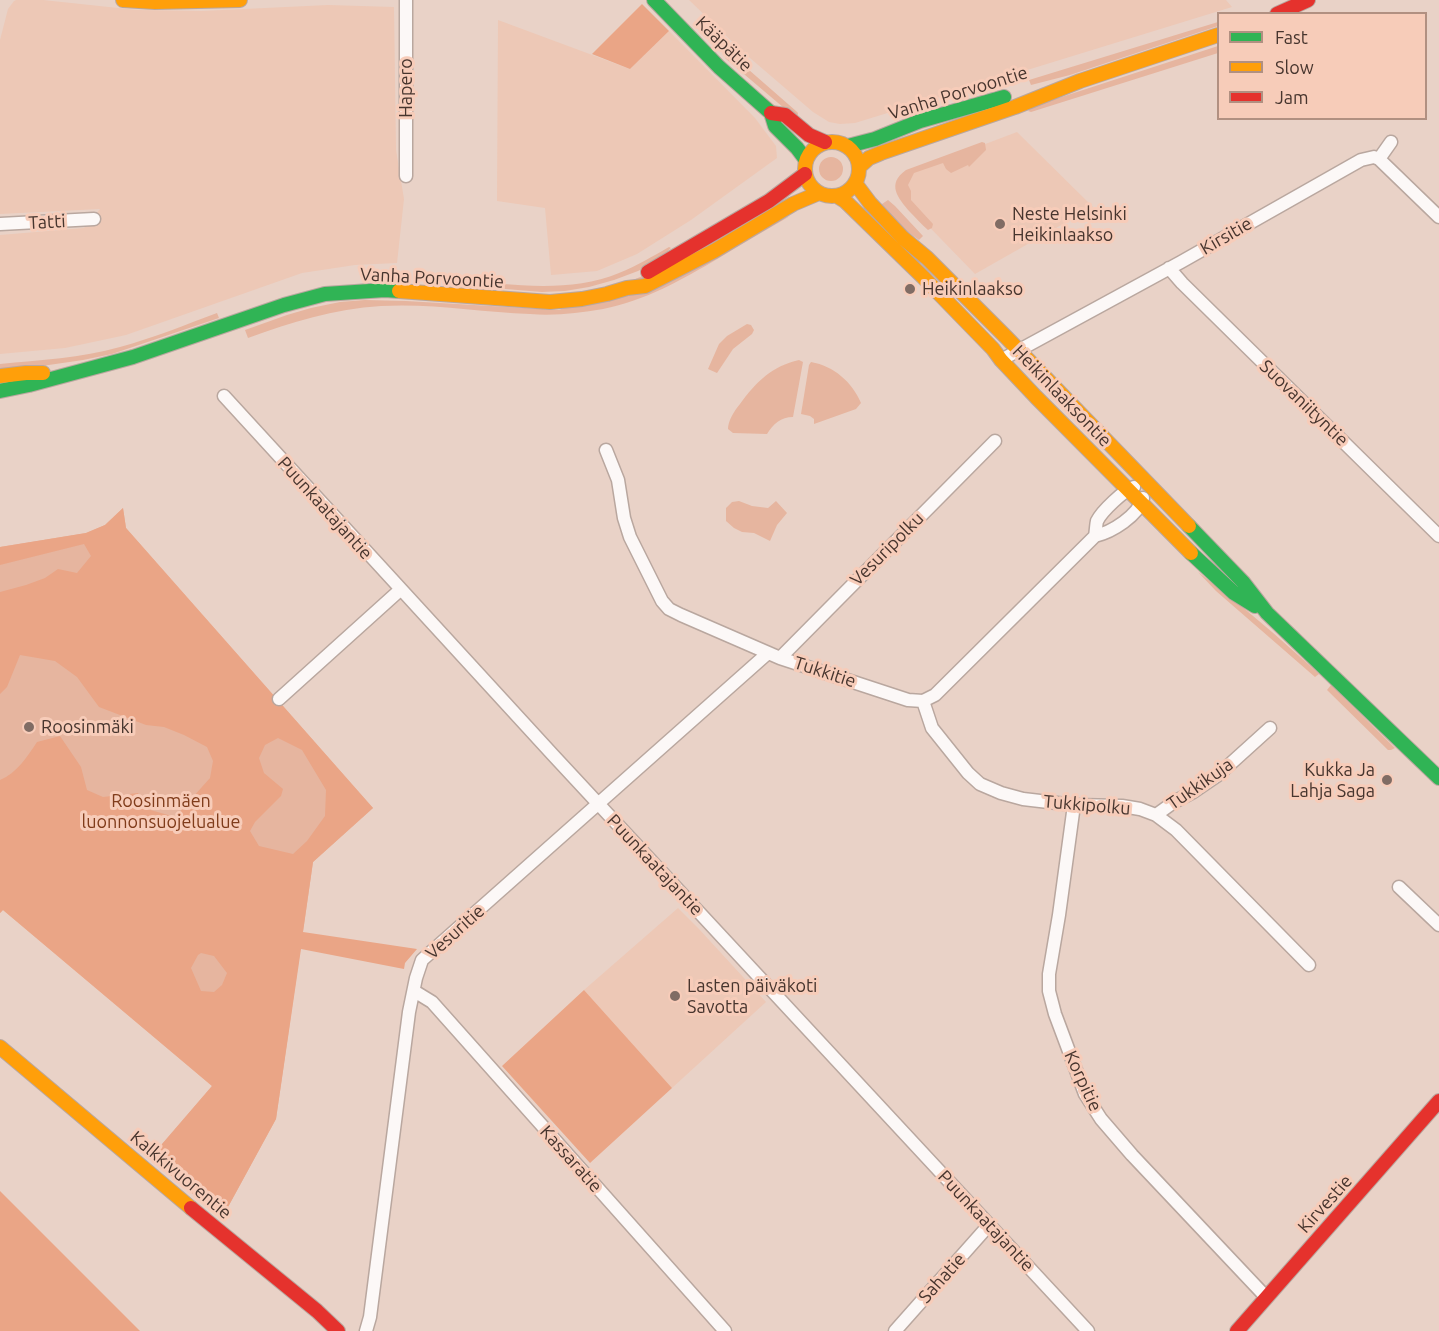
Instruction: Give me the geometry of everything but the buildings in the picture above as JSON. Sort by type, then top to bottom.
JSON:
[{"type":"main road","points":[[123,0],[176,2],[240,0]]},
{"type":"main road","name":"Kääpätie","points":[[654,0],[719,67],[771,113],[785,116],[809,135],[825,142]]},
{"type":"main road","points":[[1281,12],[1308,0]]},
{"type":"main road","name":"Vanha Porvoontie","points":[[859,167],[869,158],[880,153],[1015,107],[1080,81],[1217,35]]},
{"type":"main road","name":"Vanha Porvoontie","points":[[848,146],[875,139],[920,121],[1048,84],[1080,81]]},
{"type":"main road","name":"Kääpätie","points":[[771,113],[775,126],[797,148],[805,167]]},
{"type":"main road","points":[[837,141],[848,146],[857,158],[859,167],[859,175],[855,183],[847,192],[837,196],[819,193],[809,184],[805,167],[809,153],[825,142],[837,141]]},
{"type":"main road","name":"Vanha Porvoontie","points":[[627,288],[641,276],[769,201],[805,167]]},
{"type":"main road","name":"Heikinlaaksontie","points":[[855,183],[870,203],[903,238],[927,258],[1019,350],[1243,582],[1267,613],[1439,778]]},
{"type":"main road","name":"Vanha Porvoontie","points":[[0,391],[133,357],[284,304],[325,294],[385,290],[550,302],[582,299],[645,286],[714,251],[793,204],[819,193]]},
{"type":"main road","name":"Heikinlaaksontie","points":[[837,196],[845,201],[916,270],[1210,572],[1234,593],[1267,613]]},
{"type":"main road","name":"Vanha Porvoontie","points":[[0,376],[26,373],[66,374]]},
{"type":"main road","name":"Kalkkivuorentie","points":[[0,1047],[134,1161],[317,1311],[338,1331]]},
{"type":"main road","name":"Kirvestie","points":[[1237,1331],[1439,1101]]},
{"type":"street","name":"Hapero","points":[[406,0],[406,176]]},
{"type":"street","points":[[1391,142],[1379,159],[1439,217]]},
{"type":"street","name":"Kirsitie","points":[[1002,360],[1361,160],[1374,157],[1379,159]]},
{"type":"street","name":"Tatti","points":[[0,224],[94,219]]},
{"type":"street","name":"Suovaniityntie","points":[[1169,268],[1439,536]]},
{"type":"street","name":"Puunkaatajantie","points":[[224,396],[400,590],[1088,1331]]},
{"type":"street","name":"Vesuripolku","points":[[774,656],[995,441]]},
{"type":"street","name":"Tukkitie","points":[[606,450],[618,480],[624,518],[630,537],[662,601],[669,609],[774,656],[908,699],[923,701]]},
{"type":"street","points":[[1095,536],[1097,521],[1115,499],[1127,489],[1147,483]]},
{"type":"street","points":[[923,701],[935,694],[1095,536],[1107,533],[1132,516],[1142,504],[1147,483]]},
{"type":"street","points":[[279,699],[400,590]]},
{"type":"street","name":"Vesuritie","points":[[366,1331],[370,1317],[409,1012],[416,976],[422,960],[597,803],[774,656]]},
{"type":"street","name":"Tukkipolku","points":[[923,701],[932,728],[980,784],[1001,794],[1023,799],[1074,805],[1122,806],[1156,815],[1176,830],[1309,965]]},
{"type":"street","name":"Tukkikuja","points":[[1156,815],[1218,775],[1270,728]]},
{"type":"street","name":"Korpitie","points":[[1074,805],[1049,974],[1049,991],[1055,1014],[1081,1084],[1101,1119],[1266,1297]]},
{"type":"street","points":[[1400,887],[1439,925]]},
{"type":"street","name":"Kassaratie","points":[[414,991],[432,1002],[725,1331]]},
{"type":"street","name":"Sahatie","points":[[895,1331],[989,1225]]},
{"type":"shaded area","points":[[16,0],[43,0],[137,10],[202,11],[328,5],[394,7],[396,150],[404,199],[397,263],[355,265],[302,273],[126,335],[65,348],[0,354],[0,235],[84,228],[100,209],[0,214],[0,40],[8,9]]},
{"type":"shaded area","points":[[689,0],[1226,0],[1232,7],[855,123],[840,124],[829,122],[813,112],[743,52]]},
{"type":"shaded area","points":[[642,4],[669,31],[630,69],[592,54]]},
{"type":"shaded area","points":[[498,20],[630,69],[669,31],[755,118],[776,146],[777,158],[691,220],[637,254],[597,271],[551,275],[545,208],[497,201]]},
{"type":"shaded area","points":[[1017,132],[1093,207],[975,274],[907,204],[902,182],[909,173]]},
{"type":"shaded area","name":"Roosinmäen luonnonsuojelualue","points":[[123,508],[126,528],[373,808],[313,862],[303,932],[417,949],[405,963],[404,969],[301,949],[276,1119],[222,1218],[150,1158],[212,1086],[3,910],[0,913],[0,780],[17,769],[37,742],[60,736],[81,767],[87,790],[103,797],[138,793],[147,809],[175,817],[210,778],[213,761],[207,747],[164,727],[146,725],[99,707],[77,677],[55,661],[20,655],[7,687],[0,694],[0,592],[45,578],[58,569],[77,573],[91,556],[84,544],[0,565],[0,547],[86,533],[105,525]],"holes":[[[278,738],[302,750],[326,790],[325,816],[307,841],[293,854],[259,846],[250,831],[255,822],[281,796],[283,789],[264,773],[259,758],[265,745]],[[201,953],[214,956],[227,973],[222,985],[214,992],[201,991],[191,968]]]},
{"type":"shaded area","name":"Lasten päiväkoti Savotta","points":[[678,908],[766,1002],[672,1088],[584,990]]},
{"type":"shaded area","points":[[584,990],[672,1088],[590,1163],[502,1066]]},
{"type":"shaded area","points":[[0,1191],[140,1331],[0,1331]]},
{"type":"green space","points":[[1217,22],[1217,26],[1070,75],[1031,85],[1029,80]]},
{"type":"green space","points":[[1217,46],[1217,53],[1031,112],[1028,111],[1034,106]]},
{"type":"green space","points":[[727,54],[733,56],[796,111],[797,119],[725,58]]},
{"type":"green space","points":[[982,142],[985,143],[986,150],[969,167],[968,165],[951,173],[943,163],[914,173],[908,185],[911,200],[933,224],[928,230],[898,196],[896,180],[906,170]]},
{"type":"green space","points":[[831,157],[839,161],[843,169],[839,177],[831,181],[823,177],[819,169],[823,161]]},
{"type":"green space","points":[[888,200],[923,236],[919,240],[897,224],[879,206]]},
{"type":"green space","points":[[790,216],[663,288],[634,301],[603,309],[539,315],[437,307],[381,306],[313,317],[248,338],[245,330],[311,308],[365,300],[559,310]]},
{"type":"green space","points":[[671,248],[657,261],[638,271],[589,287],[542,292],[457,285],[457,280],[539,286],[580,284],[619,273]]},
{"type":"green space","points":[[217,313],[219,318],[112,354],[35,367],[0,369],[0,364],[105,351]]},
{"type":"green space","points":[[747,324],[751,325],[754,330],[752,334],[733,349],[717,373],[708,369],[719,344],[727,336]]},
{"type":"green space","points":[[799,360],[803,362],[793,417],[778,422],[767,434],[733,433],[728,429],[730,419],[736,410],[765,376],[781,366]]},
{"type":"green space","points":[[811,362],[835,371],[853,388],[861,403],[856,409],[814,424],[814,419],[801,414]]},
{"type":"green space","points":[[739,501],[752,506],[768,508],[776,501],[787,513],[777,525],[770,541],[754,533],[742,532],[726,521],[726,508],[732,502]]},
{"type":"green space","name":"Roosinmäen luonnonsuojelualue","points":[[123,508],[126,528],[373,808],[313,862],[276,1119],[222,1218],[150,1158],[212,1086],[3,910],[0,913],[0,547],[86,533],[105,525]]},
{"type":"green space","points":[[1198,572],[1319,674],[1315,677],[1216,591]]},
{"type":"green space","points":[[1331,685],[1395,748],[1388,750],[1327,690]]},
{"type":"traffic: fast","points":[[654,0],[719,67],[771,113],[775,126],[806,160]]},
{"type":"traffic: fast","points":[[848,146],[875,139],[920,121],[1004,97]]},
{"type":"traffic: fast","points":[[0,391],[133,357],[284,305],[325,294],[399,291]]},
{"type":"traffic: fast","points":[[1189,526],[1243,582],[1267,613],[1439,778]]},
{"type":"traffic: fast","points":[[1191,553],[1234,593],[1255,606]]},
{"type":"traffic: slow","points":[[123,0],[155,2],[240,0]]},
{"type":"traffic: slow","points":[[859,167],[869,158],[881,153],[1015,107],[1080,81],[1217,35]]},
{"type":"traffic: slow","points":[[827,142],[837,142],[847,146],[855,154],[859,169],[855,184],[847,192],[837,196],[827,196],[817,192],[809,184],[805,174],[805,164],[809,154],[817,146],[827,142]]},
{"type":"traffic: slow","points":[[855,183],[870,203],[903,238],[927,258],[1006,337],[1189,526]]},
{"type":"traffic: slow","points":[[399,291],[550,302],[582,299],[645,286],[714,251],[793,204],[819,193]]},
{"type":"traffic: slow","points":[[837,196],[845,201],[923,277],[1036,397],[1191,553]]},
{"type":"traffic: slow","points":[[0,376],[43,373]]},
{"type":"traffic: slow","points":[[0,1047],[191,1208]]},
{"type":"traffic: jam","points":[[1281,12],[1308,0]]},
{"type":"traffic: jam","points":[[771,113],[785,115],[809,135],[825,142]]},
{"type":"traffic: jam","points":[[648,272],[769,201],[805,174]]},
{"type":"traffic: jam","points":[[1237,1331],[1439,1101]]},
{"type":"traffic: jam","points":[[191,1208],[317,1311],[338,1331]]},
{"type":"place","name":"Neste Helsinki Heikinlaakso","points":[[1000,224]]},
{"type":"place","name":"Heikinlaakso","points":[[910,289]]},
{"type":"place","name":"Roosinmäki","points":[[29,727]]},
{"type":"place","name":"Kukka Ja Lahja Saga","points":[[1387,780]]},
{"type":"place","name":"Lasten päiväkoti Savotta","points":[[675,996]]}]
